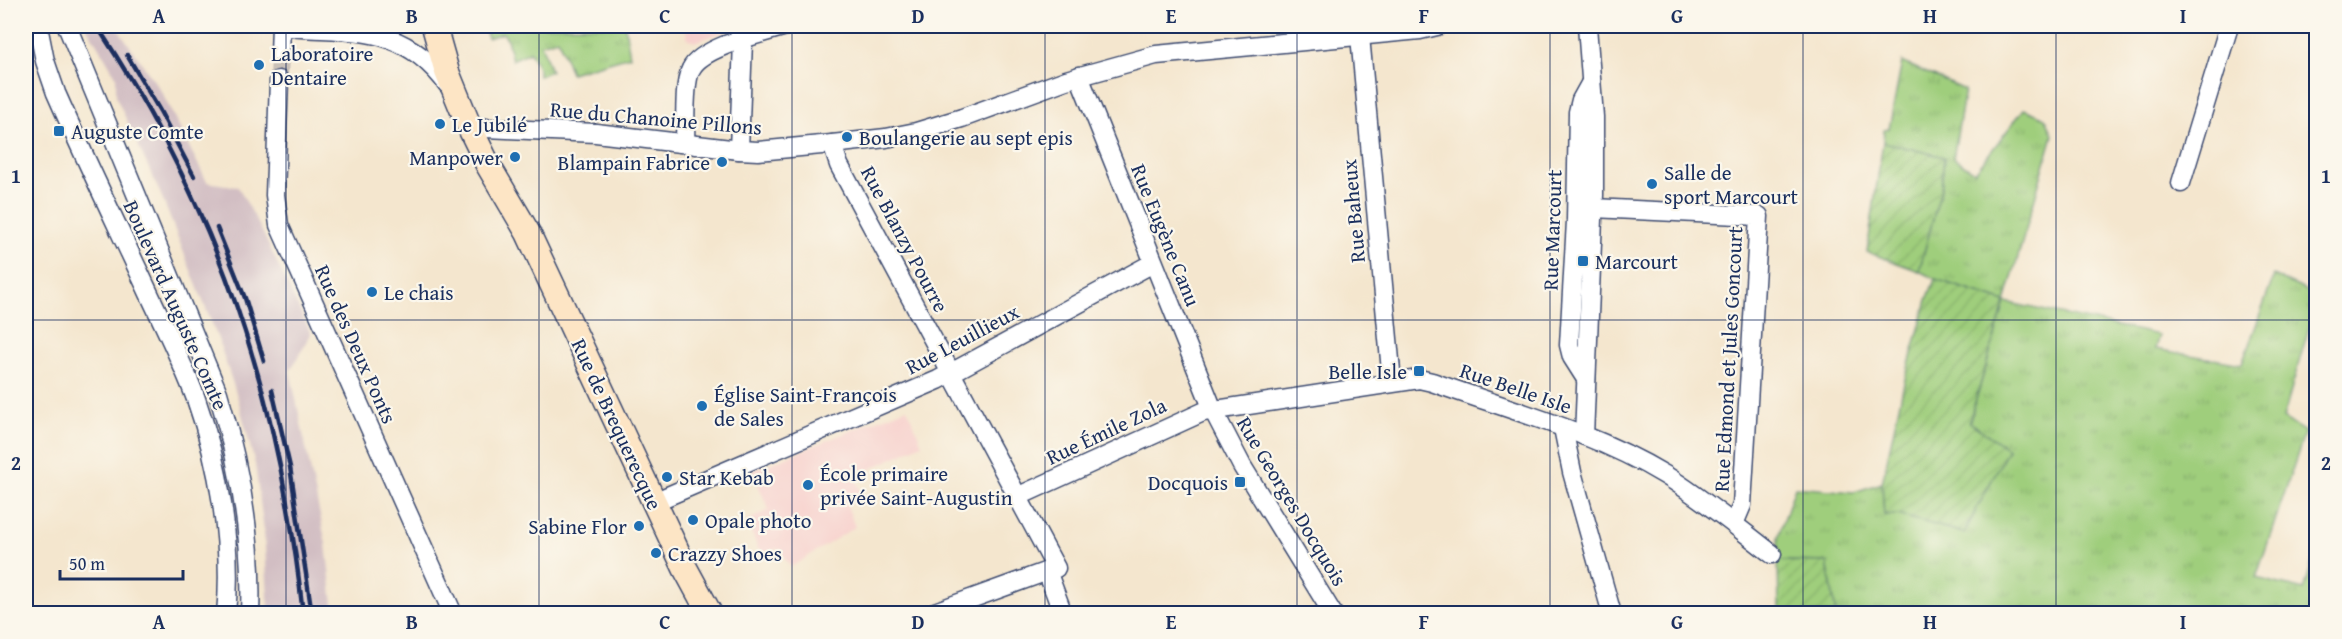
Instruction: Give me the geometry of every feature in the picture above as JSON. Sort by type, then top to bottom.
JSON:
[{"type":"main road","name":"Rue de Brequerecque","points":[[434,26],[454,93],[504,168],[528,233],[685,568],[710,614]]},
{"type":"main road","name":"Rue de Brequerecque","points":[[443,26],[477,127]]},
{"type":"street","name":"Boulevard Auguste Comte","points":[[38,26],[45,61],[56,93],[180,360],[200,413],[214,465],[225,537],[229,577],[226,614]]},
{"type":"street","name":"Boulevard Auguste Comte","points":[[67,26],[218,393],[235,453],[244,500],[250,555],[250,614]]},
{"type":"street","points":[[280,53],[280,26],[368,32],[396,40],[426,60],[454,93]]},
{"type":"street","points":[[685,143],[688,79],[691,67],[707,53],[786,26]]},
{"type":"street","name":"Rue du Chanoine Pillons","points":[[477,127],[596,133],[758,151],[832,144],[886,138],[928,129],[1079,76],[1146,57],[1176,52],[1420,30],[1437,26]]},
{"type":"street","name":"Rue Marcourt","points":[[1584,436],[1594,129],[1587,26]]},
{"type":"street","points":[[2181,183],[2229,26]]},
{"type":"street","name":"Rue Baheux","points":[[1360,36],[1392,382]]},
{"type":"street","points":[[739,150],[743,40]]},
{"type":"street","name":"Rue Eugène Canu","points":[[1079,76],[1212,410]]},
{"type":"street","name":"Rue des Deux Ponts","points":[[279,80],[275,195],[279,225],[453,614]]},
{"type":"street","name":"Rue Marcourt","points":[[1586,379],[1572,357],[1569,345],[1576,221],[1578,111],[1591,82]]},
{"type":"street","name":"Rue Blanzy Pourre","points":[[832,144],[839,165],[1056,568],[1047,571]]},
{"type":"street","name":"Rue Edmond et Jules Goncourt","points":[[1593,208],[1758,216],[1742,505],[1734,524]]},
{"type":"street","name":"Rue Leuillieux","points":[[654,501],[951,373],[1153,263]]},
{"type":"street","name":"Rue Belle Isle","points":[[1212,410],[1392,382],[1425,380],[1584,436],[1665,475],[1772,554]]},
{"type":"street","name":"Rue Émile Zola","points":[[1019,496],[1196,414],[1212,410]]},
{"type":"street","name":"Rue Georges Docquois","points":[[1212,410],[1242,466],[1333,614]]},
{"type":"street","points":[[1563,428],[1572,472],[1612,614]]},
{"type":"street","points":[[929,614],[1047,571],[1063,614]]},
{"type":"shaded area","points":[[86,26],[116,26],[161,91],[207,182],[238,187],[259,225],[311,334],[290,371],[326,544],[334,613],[269,613],[264,531],[255,464],[238,399],[218,339],[161,195],[116,97],[116,76]]},
{"type":"shaded area","points":[[685,26],[742,26],[694,42],[687,37]]},
{"type":"shaded area","name":"École primaire privée Saint-Augustin","points":[[907,408],[922,444],[854,477],[862,494],[846,503],[855,527],[791,567],[777,548],[762,558],[747,521],[769,510],[752,471]]},
{"type":"green space","points":[[625,26],[630,56],[571,73],[558,39],[541,44],[551,71],[539,76],[539,69],[530,52],[512,60],[507,39],[503,33],[488,38],[486,33],[491,31],[492,27]]},
{"type":"green space","points":[[1902,62],[1965,90],[1953,158],[1975,172],[2024,109],[2046,118],[2053,135],[2005,302],[1935,279],[1919,271],[1941,189],[1944,157],[1883,142],[1884,130],[1889,129]]},
{"type":"green space","points":[[1883,142],[1944,157],[1941,189],[1919,271],[1867,252]]},
{"type":"green space","points":[[2274,276],[2316,295],[2316,303],[2283,418],[2305,432],[2256,578],[2304,590],[2316,549],[2316,613],[1836,613],[1827,562],[1778,561],[1778,537],[1795,487],[1854,492],[1882,483],[1884,515],[1898,514],[1964,533],[2008,449],[1969,423],[2005,302],[2159,335],[2155,349],[2242,364]]},
{"type":"green space","points":[[1935,279],[2005,302],[1969,422],[2008,449],[1964,533],[1898,515],[1884,515],[1882,483],[1905,379]]},
{"type":"green space","points":[[1778,561],[1827,562],[1836,613],[1779,613]]},
{"type":"tunnel","points":[[279,80],[280,53]]},
{"type":"railway","points":[[97,26],[140,95],[177,165],[209,235],[237,307],[278,455],[303,614]]},
{"type":"railway","points":[[127,55],[194,176]]},
{"type":"railway","points":[[217,228],[245,298],[264,361]]},
{"type":"railway","points":[[272,390],[290,467],[312,614]]},
{"type":"place","name":"Laboratoire Dentaire","points":[[259,65]]},
{"type":"place","name":"Le Jubilé","points":[[440,124]]},
{"type":"place","name":"Auguste Comte","points":[[59,131]]},
{"type":"place","name":"Boulangerie au sept epis","points":[[847,137]]},
{"type":"place","name":"Manpower","points":[[515,157]]},
{"type":"place","name":"Blampain Fabrice","points":[[722,162]]},
{"type":"place","name":"Salle de sport Marcourt","points":[[1652,184]]},
{"type":"place","name":"Marcourt","points":[[1583,261]]},
{"type":"place","name":"Le chais","points":[[372,292]]},
{"type":"place","name":"Belle Isle","points":[[1419,371]]},
{"type":"place","name":"Église Saint-François de Sales","points":[[702,406]]},
{"type":"place","name":"Star Kebab","points":[[667,477]]},
{"type":"place","name":"Docquois","points":[[1240,482]]},
{"type":"place","name":"École primaire privée Saint-Augustin","points":[[808,485]]},
{"type":"place","name":"Opale photo","points":[[693,520]]},
{"type":"place","name":"Sabine Flor","points":[[639,526]]},
{"type":"place","name":"Crazzy Shoes","points":[[656,553]]}]
